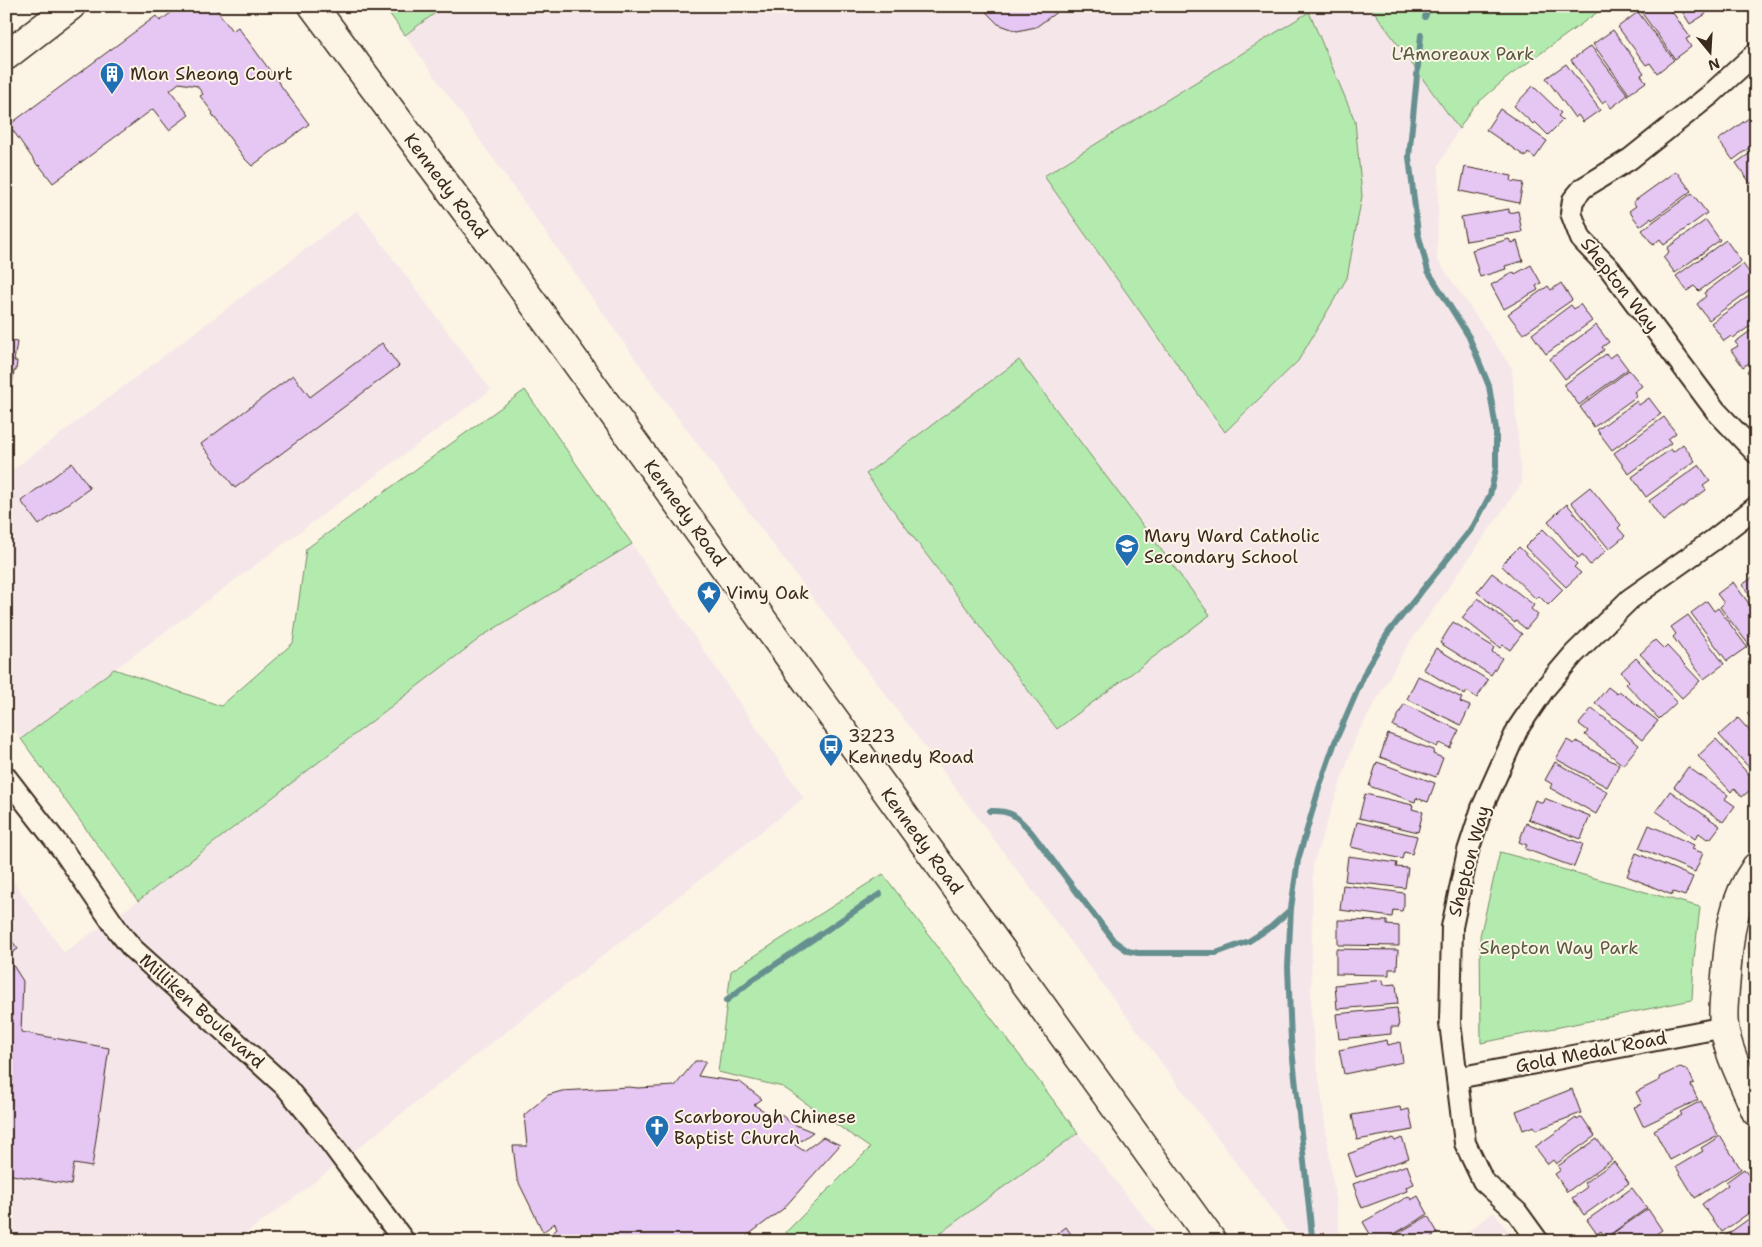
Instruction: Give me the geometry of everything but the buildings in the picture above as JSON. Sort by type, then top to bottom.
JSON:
[{"type":"main road","points":[[6,56],[71,6]]},
{"type":"main road","name":"Kennedy Road","points":[[313,6],[499,257],[1212,1241]]},
{"type":"main road","points":[[1756,867],[1746,881],[1730,931],[1724,1006],[1724,1027],[1732,1053],[1756,1112]]},
{"type":"street","name":"Shepton Way","points":[[1756,53],[1710,95],[1630,159],[1583,188],[1573,200],[1571,213],[1581,239],[1610,268],[1716,411],[1756,453]]},
{"type":"street","name":"Shepton Way","points":[[1538,1241],[1518,1212],[1483,1181],[1464,1143],[1450,1023],[1452,927],[1468,851],[1482,808],[1518,728],[1546,688],[1574,654],[1630,599],[1712,541],[1756,507]]},
{"type":"street","name":"Milliken Boulevard","points":[[6,777],[64,852],[119,932],[133,949],[286,1087],[325,1135],[404,1241]]},
{"type":"street","name":"Gold Medal Road","points":[[1457,1078],[1724,1027]]},
{"type":"shaded area","name":"Mary Ward Catholic Secondary School","points":[[445,6],[1370,6],[1459,129],[1439,165],[1437,259],[1512,368],[1522,483],[1404,651],[1356,737],[1313,864],[1311,1018],[1341,1241],[1295,1241],[666,402],[405,35]]},
{"type":"shaded area","points":[[357,210],[491,390],[21,739],[6,719],[6,475]]},
{"type":"shaded area","points":[[632,544],[804,798],[294,1198],[235,1241],[6,1241],[6,871],[64,952],[138,901],[484,635]]},
{"type":"shaded area","points":[[1078,1133],[1163,1241],[929,1241]]},
{"type":"shaded area","points":[[1494,1212],[1515,1241],[1455,1241]]},
{"type":"green space","points":[[384,6],[445,6],[405,35]]},
{"type":"green space","name":"L'Amoreaux Park","points":[[1370,6],[1606,6],[1508,77],[1473,107],[1459,129]]},
{"type":"green space","points":[[1309,12],[1355,121],[1362,196],[1347,278],[1298,361],[1225,432],[1044,176]]},
{"type":"green space","points":[[1019,360],[1210,615],[1057,729],[866,474]]},
{"type":"green space","points":[[525,390],[632,544],[484,635],[138,901],[21,739],[114,669],[221,706],[293,643],[306,549]]},
{"type":"green space","name":"Shepton Way Park","points":[[1500,852],[1700,907],[1694,959],[1692,1000],[1481,1043],[1480,936]]},
{"type":"green space","points":[[883,874],[1078,1133],[929,1241],[791,1241],[786,1232],[870,1148],[783,1087],[718,1072],[731,971]]},
{"type":"waterway","points":[[1425,17],[1429,6]]},
{"type":"waterway","points":[[1312,1236],[1291,1040],[1288,967],[1291,908],[1298,860],[1335,742],[1367,668],[1388,633],[1473,527],[1490,495],[1496,468],[1496,429],[1489,386],[1469,337],[1428,271],[1418,233],[1409,157],[1421,35]]},
{"type":"waterway","points":[[990,811],[1009,813],[1032,833],[1114,941],[1128,951],[1138,953],[1216,953],[1249,941],[1271,927],[1291,909]]},
{"type":"waterway","points":[[726,1001],[751,981],[880,894]]},
{"type":"place","name":"Mon Sheong Court","points":[[112,95]]},
{"type":"place","name":"Mary Ward Catholic Secondary School","points":[[1127,567]]},
{"type":"place","name":"Vimy Oak","points":[[709,614]]},
{"type":"place","name":"3223 Kennedy Road","points":[[831,767]]},
{"type":"place","name":"Scarborough Chinese Baptist Church","points":[[657,1148]]}]
